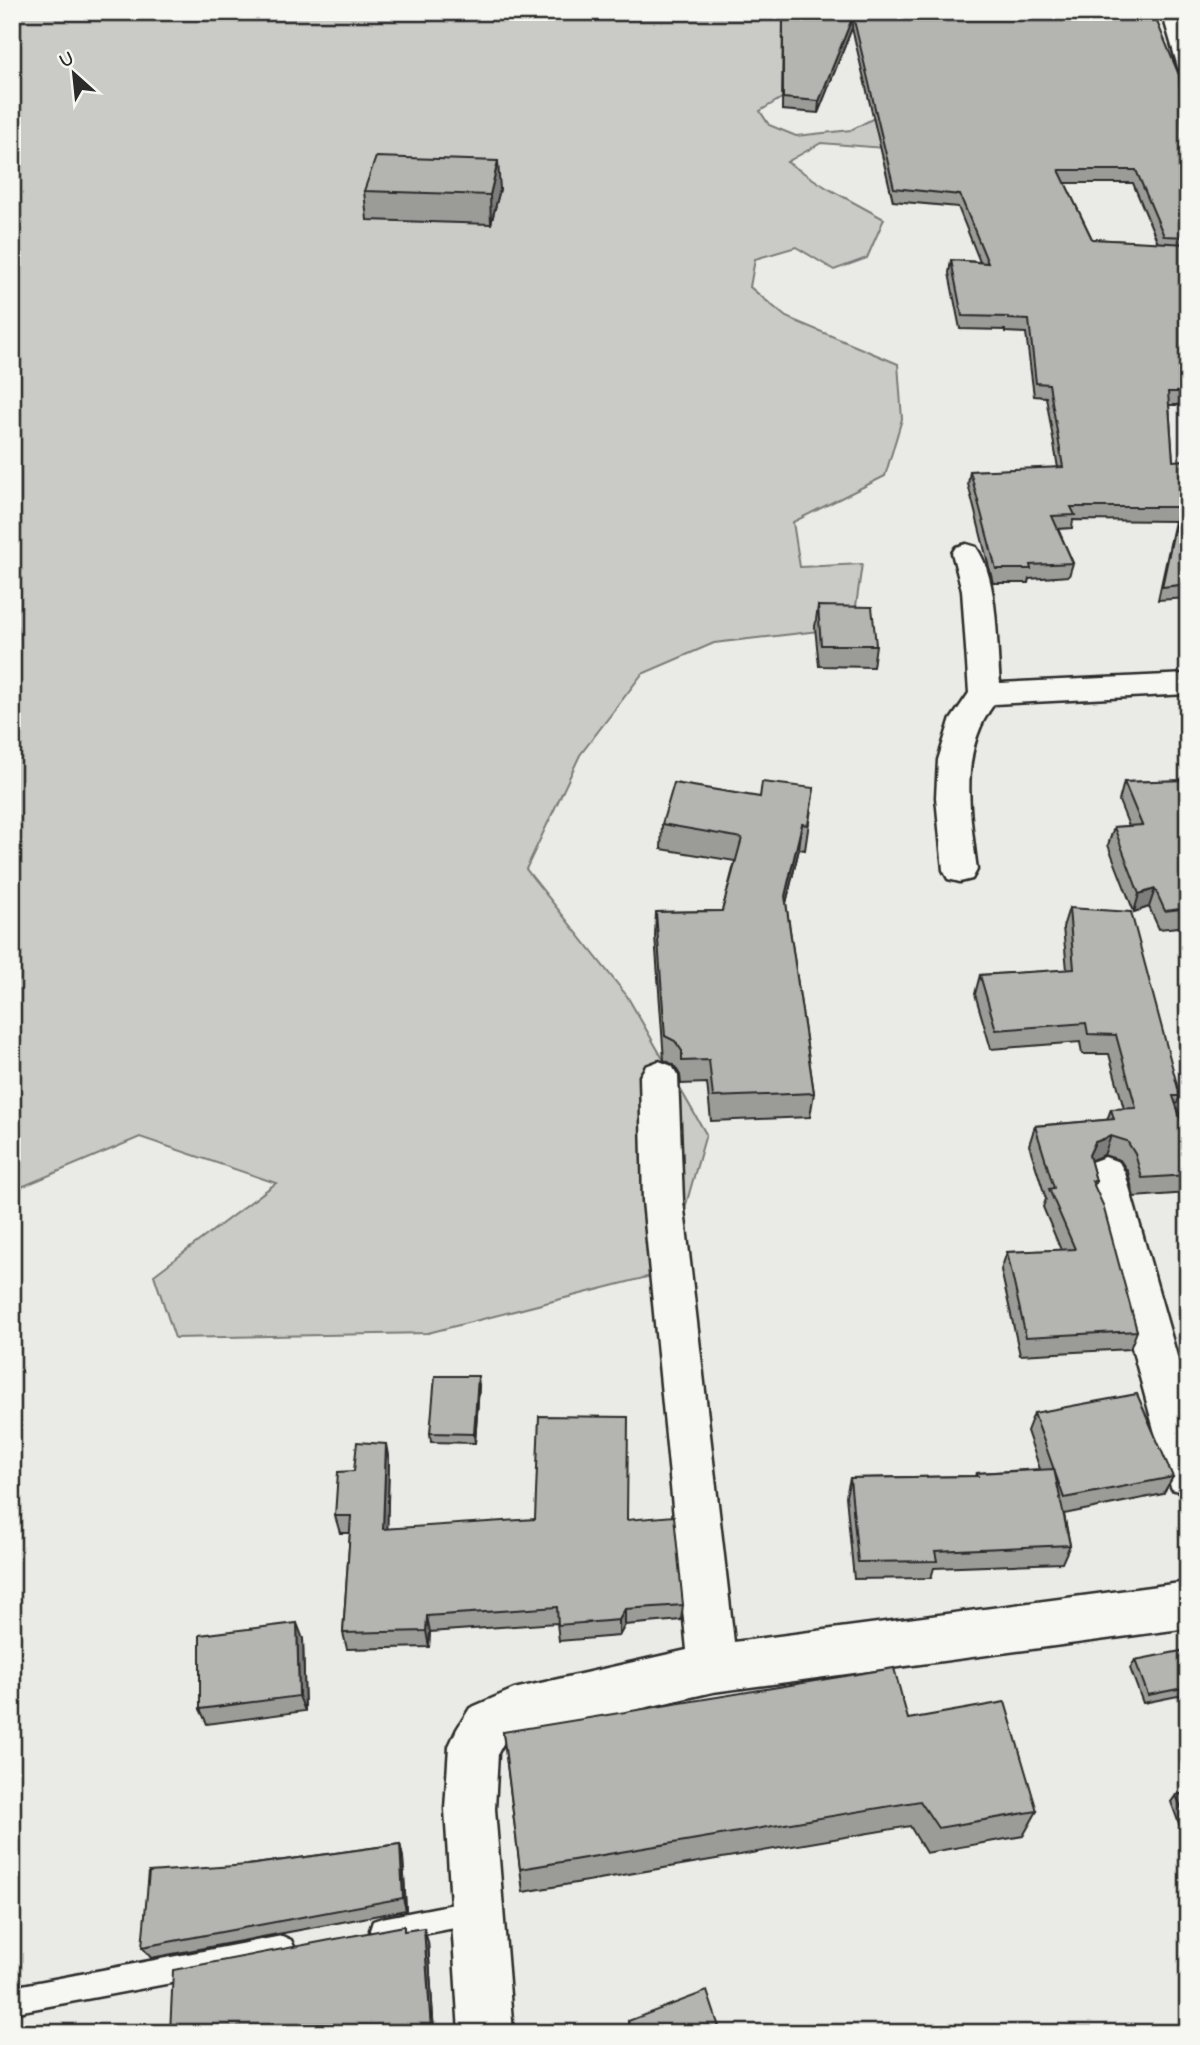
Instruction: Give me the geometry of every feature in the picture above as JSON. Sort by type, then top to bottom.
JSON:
[{"type":"street","points":[[1172,12],[1188,67]]},
{"type":"street","points":[[960,870],[953,800],[954,758],[964,724],[985,694],[977,590],[966,554]]},
{"type":"street","points":[[985,694],[1188,684]]},
{"type":"street","points":[[659,1076],[663,1201],[713,1668]]},
{"type":"street","points":[[1105,1172],[1188,1474]]},
{"type":"street","points":[[486,2033],[470,1809],[474,1746],[487,1725],[514,1713],[713,1668],[1188,1605]]},
{"type":"lane","points":[[355,1935],[478,1912]]},
{"type":"lane","points":[[12,2000],[300,1945]]},
{"type":"shaded area","points":[[12,12],[798,12],[785,96],[760,111],[769,125],[796,136],[851,130],[884,113],[884,148],[821,143],[787,162],[827,188],[884,219],[867,258],[834,270],[796,247],[755,259],[750,287],[786,317],[898,364],[902,419],[885,476],[793,522],[800,567],[862,564],[853,627],[714,643],[642,674],[580,755],[526,869],[627,996],[706,1134],[667,1272],[428,1333],[175,1338],[154,1275],[276,1183],[140,1137],[12,1191]]},
{"type":"building","points":[[783,12],[1153,12],[1179,75],[1183,134],[1188,134],[1188,237],[1164,236],[1136,170],[1059,170],[1092,239],[1188,244],[1188,392],[1168,392],[1173,461],[1188,460],[1188,584],[1162,587],[1179,507],[1071,507],[1075,515],[1052,516],[1073,563],[1030,565],[1031,569],[996,569],[970,471],[1063,467],[1049,384],[1036,383],[1029,320],[962,316],[951,260],[988,263],[960,195],[894,188],[853,16],[819,101],[783,98]]},
{"type":"building","points":[[376,157],[498,161],[490,195],[364,191]]},
{"type":"building","points":[[818,606],[872,607],[876,645],[821,645]]},
{"type":"building","points":[[1188,780],[1188,908],[1165,911],[1155,889],[1139,894],[1114,827],[1142,825],[1124,782]]},
{"type":"building","points":[[762,782],[814,788],[808,825],[802,824],[785,896],[814,1093],[713,1097],[709,1060],[682,1061],[682,1051],[675,1041],[665,1036],[656,912],[722,911],[742,838],[662,824],[674,783],[760,797]]},
{"type":"building","points":[[1069,908],[1131,912],[1180,1096],[1173,1096],[1188,1140],[1188,1175],[1142,1178],[1135,1154],[1127,1141],[1111,1136],[1095,1142],[1089,1155],[1096,1181],[1092,1181],[1103,1205],[1137,1331],[1026,1337],[1007,1252],[1075,1249],[1049,1189],[1054,1188],[1035,1126],[1114,1119],[1111,1109],[1136,1108],[1116,1035],[1088,1034],[1086,1023],[996,1030],[980,975],[1074,969]]},
{"type":"building","points":[[435,1376],[478,1376],[474,1434],[430,1433]]},
{"type":"building","points":[[1137,1394],[1173,1477],[1064,1498],[1034,1413]]},
{"type":"building","points":[[539,1416],[628,1417],[627,1520],[674,1516],[683,1605],[625,1609],[619,1620],[558,1625],[557,1607],[427,1616],[426,1631],[343,1633],[351,1516],[335,1516],[338,1472],[354,1471],[357,1442],[386,1444],[383,1529],[535,1519]]},
{"type":"building","points":[[1054,1469],[1070,1545],[935,1551],[937,1561],[858,1562],[850,1478],[978,1476],[977,1473]]},
{"type":"building","points":[[297,1623],[299,1696],[200,1709],[200,1635]]},
{"type":"building","points":[[1186,1650],[1188,1687],[1148,1695],[1135,1660]]},
{"type":"building","points":[[894,1668],[908,1719],[1005,1702],[1037,1811],[938,1828],[920,1801],[520,1869],[503,1732]]},
{"type":"building","points":[[1188,1793],[1188,1824],[1176,1795]]},
{"type":"building","points":[[400,1844],[403,1898],[142,1947],[149,1872],[248,1865]]},
{"type":"building","points":[[404,1926],[404,1931],[424,1928],[431,2030],[407,2033],[170,2033],[173,1970]]},
{"type":"building","points":[[707,1991],[721,2033],[631,2033],[628,2021]]}]
